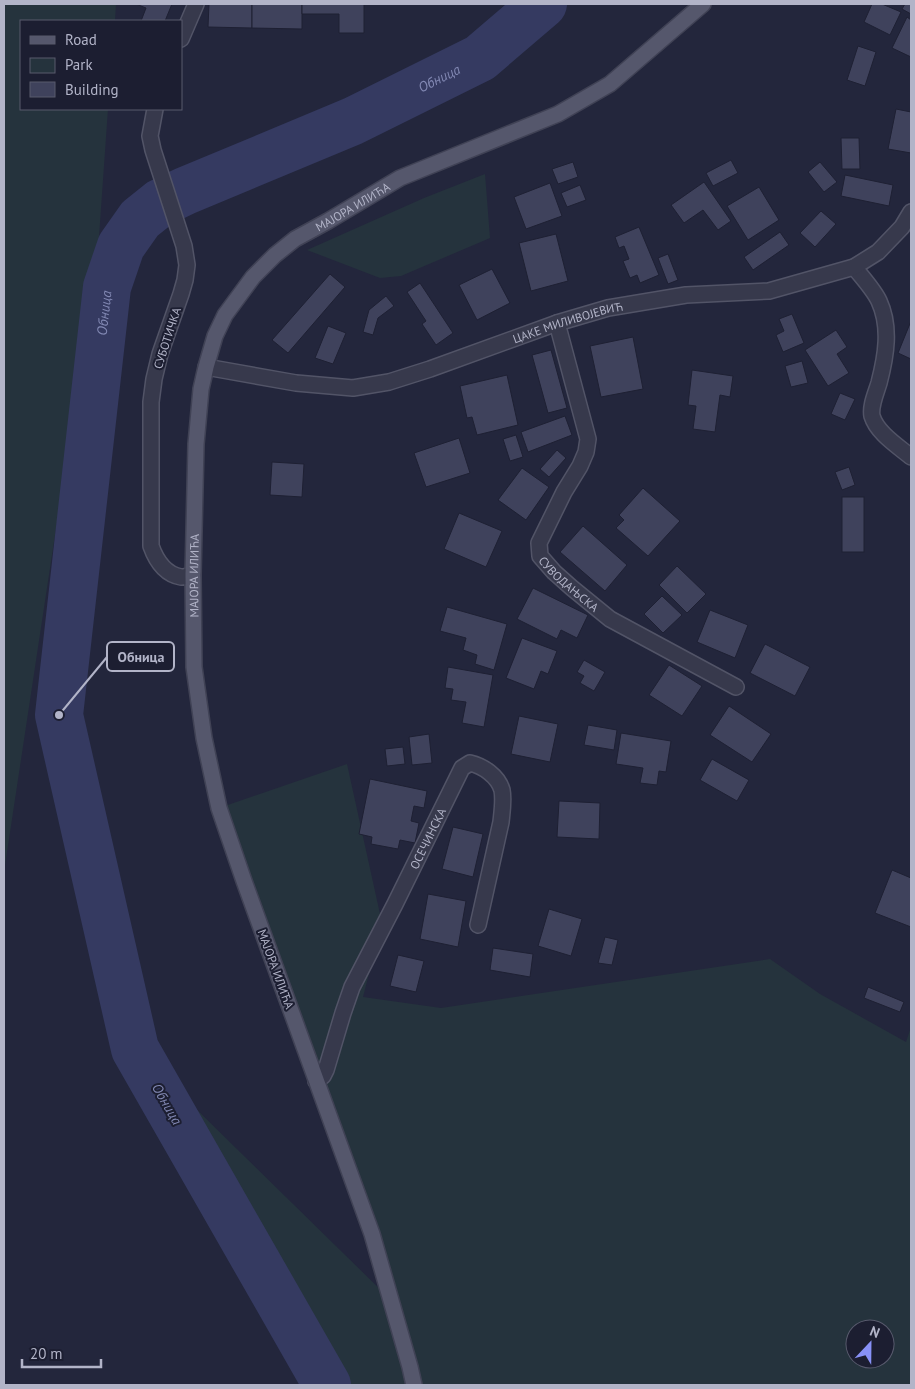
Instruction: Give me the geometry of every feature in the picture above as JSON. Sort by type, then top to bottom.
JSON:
[{"type":"main road","name":"МАЈОРА ИЛИЋА","points":[[414,1385],[372,1234],[218,808],[204,738],[194,667],[193,575],[196,444],[201,389],[215,336],[225,315],[253,277],[294,238],[328,221],[400,178],[558,114],[610,84],[702,4]]},
{"type":"street","points":[[182,37],[196,4]]},
{"type":"street","name":"СУБОТИЧКА","points":[[155,110],[150,136],[184,246],[187,265],[181,294],[160,354],[154,379],[152,402],[151,546],[155,558],[161,566],[181,577],[193,575]]},
{"type":"street","name":"ЦАКЕ МИЛИВОЈЕВИЋ","points":[[206,367],[296,383],[353,388],[389,382],[557,323],[608,308],[686,295],[769,291],[854,267],[878,252],[902,227],[911,212]]},
{"type":"street","points":[[854,267],[879,300],[887,326],[886,349],[872,406],[872,414],[875,423],[884,433],[911,457]]},
{"type":"street","name":"СУВОДАЊСКА","points":[[557,323],[588,439],[586,452],[580,466],[564,492],[539,543],[540,556],[572,588],[610,618],[736,687]]},
{"type":"street","name":"ОСЕЧИНСКА","points":[[316,1081],[323,1076],[326,1070],[352,987],[462,768],[470,763],[480,765],[492,775],[502,789],[503,806],[502,822],[478,925]]},
{"type":"green space","points":[[4,4],[116,4],[115,20],[20,20],[20,110],[108,110],[98,251],[4,872]]},
{"type":"green space","points":[[485,174],[490,238],[401,276],[380,278],[307,250],[424,198]]},
{"type":"green space","points":[[347,764],[382,923],[363,997],[441,1008],[770,959],[820,994],[906,1042],[911,1027],[911,1385],[327,1385],[135,1049],[391,1300],[219,808]]},
{"type":"building","points":[[136,4],[172,4],[165,20],[141,20],[146,8]]},
{"type":"building","points":[[209,4],[252,4],[252,28],[208,27]]},
{"type":"building","points":[[252,4],[302,4],[302,29],[252,28]]},
{"type":"building","points":[[302,4],[364,4],[364,33],[339,33],[339,14],[302,14]]},
{"type":"building","points":[[872,4],[882,4],[901,12],[890,35],[864,22]]},
{"type":"building","points":[[905,4],[911,4],[911,14],[902,9]]},
{"type":"building","points":[[907,17],[911,20],[911,57],[892,48]]},
{"type":"building","points":[[858,46],[876,52],[865,86],[847,80]]},
{"type":"building","points":[[896,109],[911,112],[911,153],[888,149]]},
{"type":"building","points":[[841,138],[859,138],[860,169],[842,169]]},
{"type":"building","points":[[731,160],[738,173],[713,186],[706,173]]},
{"type":"building","points":[[573,162],[578,177],[558,184],[552,169]]},
{"type":"building","points":[[820,162],[837,182],[824,192],[808,172]]},
{"type":"building","points":[[845,175],[893,185],[889,206],[841,196]]},
{"type":"building","points":[[704,182],[731,221],[718,230],[703,210],[684,223],[671,205]]},
{"type":"building","points":[[550,183],[562,216],[526,229],[514,197]]},
{"type":"building","points":[[580,185],[586,200],[567,207],[561,193]]},
{"type":"building","points":[[759,187],[779,220],[748,240],[727,206]]},
{"type":"building","points":[[821,211],[836,224],[815,247],[800,233]]},
{"type":"building","points":[[639,227],[659,275],[640,283],[637,275],[630,278],[623,261],[629,259],[624,246],[619,248],[615,237]]},
{"type":"building","points":[[780,232],[789,245],[753,270],[744,257]]},
{"type":"building","points":[[556,234],[568,281],[531,291],[519,243]]},
{"type":"building","points":[[668,254],[678,280],[668,284],[658,258]]},
{"type":"building","points":[[492,269],[510,303],[477,320],[459,285]]},
{"type":"building","points":[[330,274],[345,287],[288,353],[272,340]]},
{"type":"building","points":[[420,283],[453,333],[436,345],[422,324],[426,321],[407,292]]},
{"type":"building","points":[[386,296],[394,306],[378,318],[373,335],[363,332],[369,310]]},
{"type":"building","points":[[792,314],[804,343],[783,352],[776,335],[784,331],[779,319]]},
{"type":"building","points":[[911,321],[911,359],[898,353]]},
{"type":"building","points":[[328,326],[346,333],[333,364],[315,358]]},
{"type":"building","points":[[836,330],[847,347],[837,354],[849,373],[828,386],[805,350]]},
{"type":"building","points":[[633,337],[643,389],[601,397],[590,346]]},
{"type":"building","points":[[551,350],[567,408],[548,413],[532,355]]},
{"type":"building","points":[[802,361],[808,383],[791,387],[785,366]]},
{"type":"building","points":[[692,370],[733,376],[730,397],[720,395],[715,432],[693,429],[696,406],[688,405]]},
{"type":"building","points":[[507,375],[518,425],[477,435],[472,417],[467,418],[460,386]]},
{"type":"building","points":[[840,393],[855,399],[845,420],[831,414]]},
{"type":"building","points":[[565,416],[572,435],[528,452],[521,432]]},
{"type":"building","points":[[516,435],[523,457],[510,461],[503,439]]},
{"type":"building","points":[[459,438],[470,473],[426,487],[414,453]]},
{"type":"building","points":[[557,450],[566,458],[549,477],[540,469]]},
{"type":"building","points":[[272,462],[304,464],[302,497],[270,495]]},
{"type":"building","points":[[849,467],[855,485],[842,490],[835,472]]},
{"type":"building","points":[[522,468],[549,487],[526,520],[498,500]]},
{"type":"building","points":[[643,488],[680,521],[648,556],[616,528],[624,520],[619,515]]},
{"type":"building","points":[[842,497],[864,497],[864,552],[842,552]]},
{"type":"building","points":[[459,513],[502,531],[486,567],[444,549]]},
{"type":"building","points":[[583,526],[627,565],[605,591],[560,552]]},
{"type":"building","points":[[677,566],[706,594],[687,613],[659,585]]},
{"type":"building","points":[[533,588],[588,615],[577,638],[561,630],[557,639],[517,619]]},
{"type":"building","points":[[662,596],[682,615],[663,633],[644,614]]},
{"type":"building","points":[[447,607],[507,624],[494,670],[475,664],[477,655],[463,650],[466,638],[440,631]]},
{"type":"building","points":[[710,610],[748,625],[735,658],[697,642]]},
{"type":"building","points":[[522,638],[557,651],[548,674],[541,671],[534,689],[506,678]]},
{"type":"building","points":[[765,644],[810,667],[795,696],[750,673]]},
{"type":"building","points":[[584,660],[605,672],[594,691],[580,683],[584,676],[577,672]]},
{"type":"building","points":[[669,665],[702,686],[682,716],[649,695]]},
{"type":"building","points":[[448,667],[493,675],[484,727],[462,723],[466,702],[451,700],[453,689],[445,688]]},
{"type":"building","points":[[729,706],[771,734],[752,762],[710,735]]},
{"type":"building","points":[[519,716],[558,724],[550,762],[511,754]]},
{"type":"building","points":[[588,725],[617,730],[614,750],[584,745]]},
{"type":"building","points":[[621,733],[671,741],[666,772],[659,771],[657,785],[640,783],[643,768],[616,764]]},
{"type":"building","points":[[429,734],[432,763],[412,765],[409,737]]},
{"type":"building","points":[[403,747],[405,764],[387,766],[385,749]]},
{"type":"building","points":[[712,759],[749,780],[737,801],[700,780]]},
{"type":"building","points":[[370,779],[427,791],[424,808],[414,806],[411,821],[419,823],[415,843],[400,840],[398,849],[371,844],[372,837],[359,834]]},
{"type":"building","points":[[559,801],[600,803],[599,839],[557,837]]},
{"type":"building","points":[[453,827],[483,834],[473,877],[442,869]]},
{"type":"building","points":[[892,870],[911,878],[911,927],[875,913]]},
{"type":"building","points":[[428,894],[466,901],[458,947],[420,939]]},
{"type":"building","points":[[549,909],[582,919],[571,956],[538,946]]},
{"type":"building","points":[[605,937],[618,940],[612,965],[598,963]]},
{"type":"building","points":[[493,948],[533,954],[530,977],[490,970]]},
{"type":"building","points":[[398,955],[424,961],[416,992],[390,986]]},
{"type":"building","points":[[868,987],[904,1002],[900,1012],[864,998]]},
{"type":"waterway","name":"Обница","points":[[327,1385],[135,1049],[59,715],[107,287],[121,246],[140,219],[160,203],[353,121],[480,58],[543,4]]},
{"type":"place","name":"Обница","points":[[59,715]]}]
